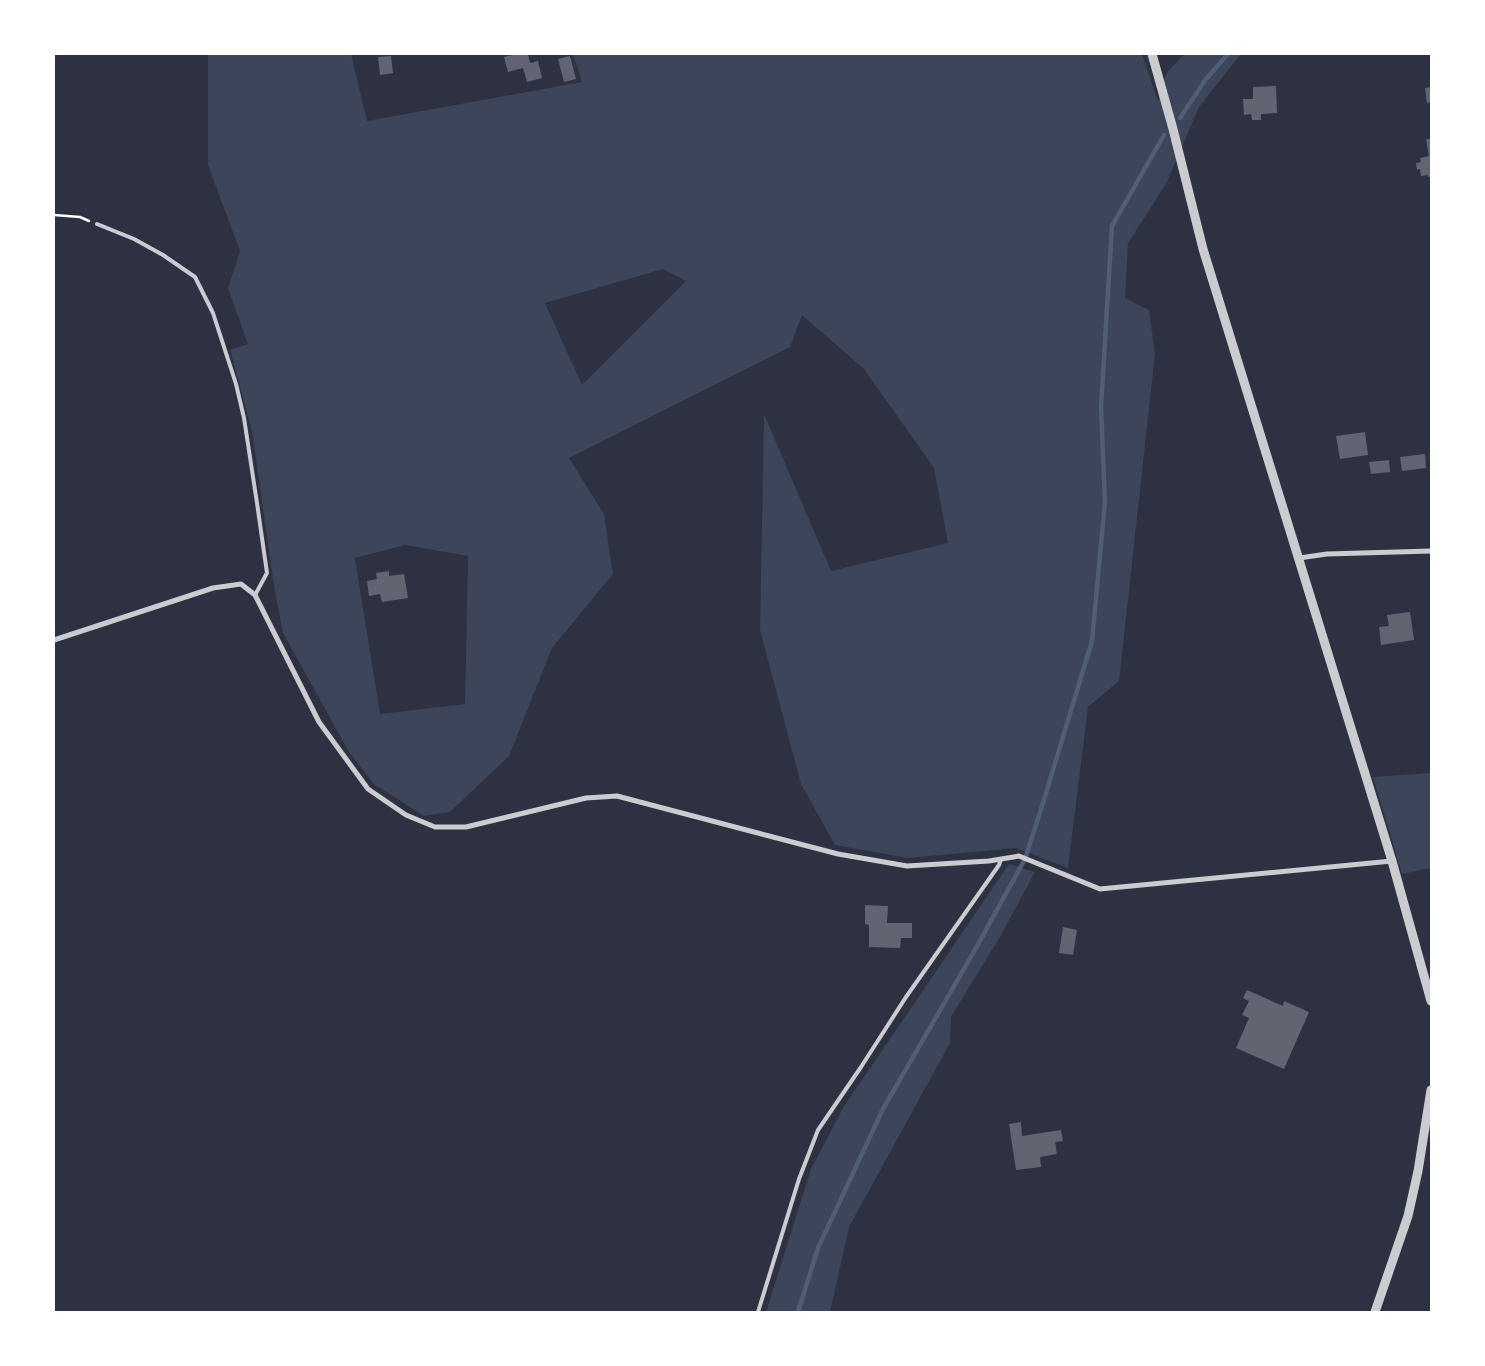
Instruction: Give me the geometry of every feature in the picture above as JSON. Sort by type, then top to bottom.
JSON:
[{"type":"street","points":[[1152,54],[1203,249],[1392,861],[1431,1001]]},
{"type":"street","points":[[1299,558],[1327,554],[1431,551]]},
{"type":"street","points":[[54,640],[214,588],[241,584],[255,595],[319,722],[368,789],[406,815],[435,827],[466,826],[586,798],[617,796],[838,854],[907,866],[1019,856],[1100,889],[1392,861]]},
{"type":"street","points":[[1375,1312],[1408,1216],[1418,1171],[1431,1090]]},
{"type":"lane","points":[[97,224],[134,239],[163,255],[195,277],[213,313],[236,384],[244,418],[257,503],[267,573],[255,595]]},
{"type":"lane","points":[[758,1312],[799,1180],[818,1130],[906,997],[1000,865],[1001,859]]},
{"type":"path","points":[[54,215],[80,217],[97,224]]},
{"type":"shaded area","points":[[208,54],[351,54],[367,121],[582,82],[573,54],[1142,54],[1158,102],[1166,74],[1184,54],[1241,54],[1199,107],[1166,184],[1128,243],[1125,298],[1149,310],[1155,354],[1119,681],[1088,707],[1068,868],[1016,848],[908,858],[835,845],[801,784],[760,630],[764,414],[831,571],[948,543],[934,468],[864,369],[802,315],[790,347],[569,458],[604,514],[613,574],[552,648],[509,756],[450,812],[424,816],[374,784],[349,752],[283,633],[274,586],[252,431],[230,350],[248,344],[228,288],[240,251],[208,165]],"holes":[[[663,269],[686,281],[582,385],[545,303]],[[405,545],[468,556],[465,704],[380,714],[355,558]]]},
{"type":"shaded area","points":[[1431,773],[1431,868],[1402,874],[1373,777]]},
{"type":"shaded area","points":[[1009,864],[1035,872],[1001,935],[951,1017],[950,1043],[849,1227],[830,1312],[766,1312],[811,1169],[843,1108]]},
{"type":"building","points":[[528,54],[530,63],[538,61],[542,78],[527,82],[523,68],[508,72],[504,57]]},
{"type":"building","points":[[391,56],[393,73],[380,75],[378,57]]},
{"type":"building","points":[[570,56],[576,79],[564,82],[558,59]]},
{"type":"building","points":[[1276,86],[1277,113],[1261,114],[1261,120],[1252,120],[1251,114],[1244,115],[1243,99],[1253,99],[1253,87]]},
{"type":"building","points":[[1431,87],[1431,102],[1427,103],[1425,88]]},
{"type":"building","points":[[1426,139],[1431,139],[1431,177],[1428,177],[1428,175],[1421,176],[1420,169],[1417,170],[1416,163],[1421,162],[1420,158],[1429,156]]},
{"type":"building","points":[[1365,432],[1368,455],[1340,459],[1336,436]]},
{"type":"building","points":[[1425,454],[1426,468],[1402,471],[1400,457]]},
{"type":"building","points":[[1389,460],[1390,472],[1371,474],[1369,462]]},
{"type":"building","points":[[389,571],[389,576],[404,574],[408,598],[382,602],[380,594],[369,596],[367,581],[377,579],[376,573]]},
{"type":"building","points":[[1410,612],[1414,640],[1381,645],[1379,627],[1389,626],[1387,615]]},
{"type":"building","points":[[865,905],[888,906],[887,923],[912,923],[912,938],[901,938],[900,948],[869,947],[869,925],[865,924]]},
{"type":"building","points":[[1063,927],[1077,930],[1073,955],[1059,953]]},
{"type":"building","points":[[1247,990],[1283,1006],[1284,1001],[1309,1012],[1284,1069],[1236,1048],[1249,1018],[1242,1015],[1249,1001],[1243,998]]},
{"type":"building","points":[[1021,1122],[1022,1136],[1061,1130],[1063,1141],[1055,1142],[1057,1154],[1040,1157],[1041,1167],[1016,1170],[1009,1124]]},
{"type":"waterway","points":[[1180,118],[1206,79],[1228,54]]},
{"type":"waterway","points":[[798,1312],[818,1248],[883,1109],[1025,859],[1043,803],[1092,641],[1105,502],[1101,407],[1112,226],[1164,135]]}]
